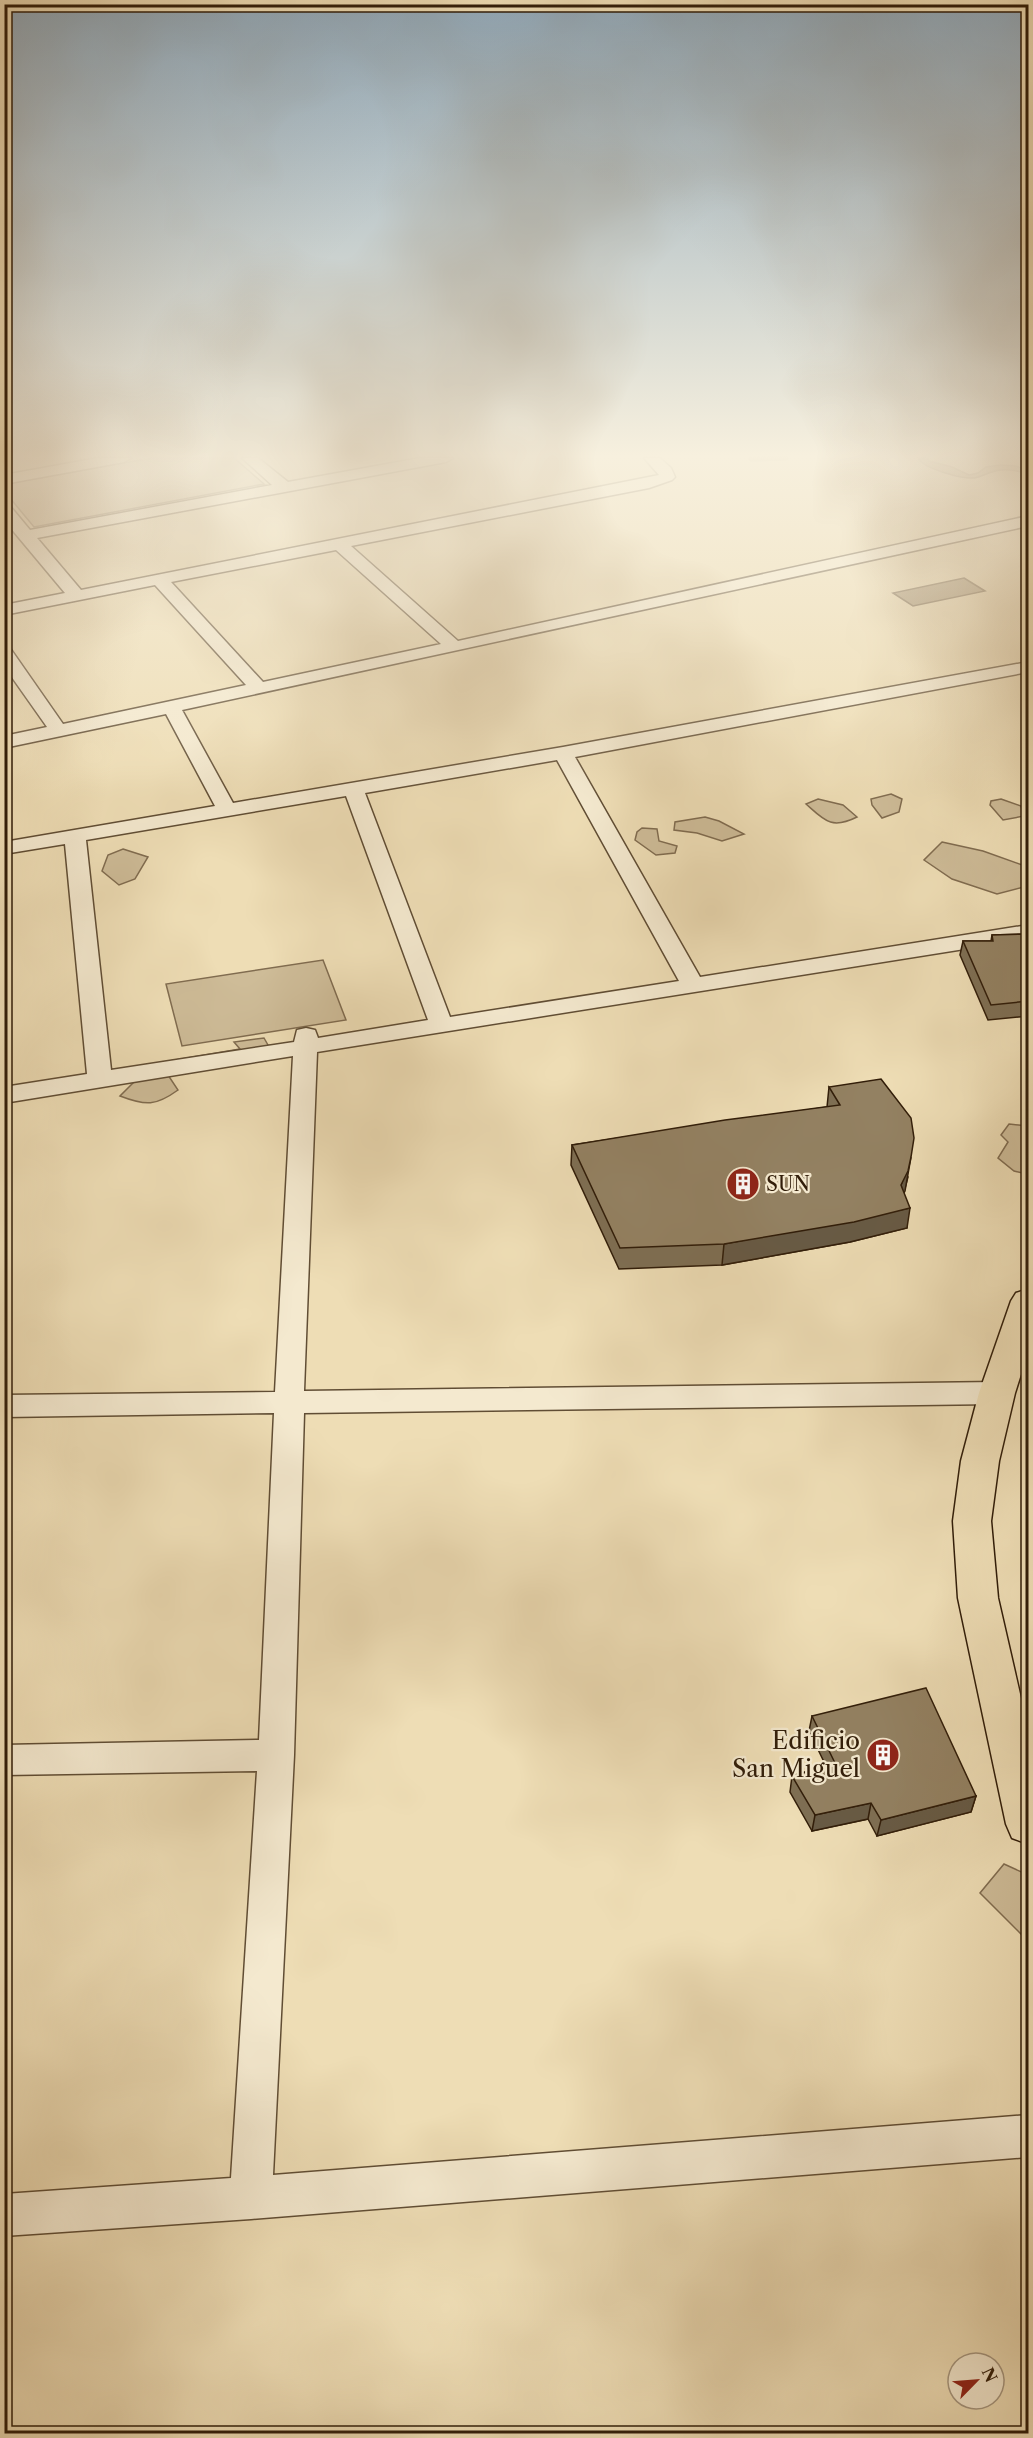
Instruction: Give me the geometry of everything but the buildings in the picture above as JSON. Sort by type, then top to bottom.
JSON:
[{"type":"main road","points":[[1028,1303],[997,1393],[980,1461],[972,1521],[980,1609],[1029,1824]]},
{"type":"street","points":[[56,572],[75,594]]},
{"type":"street","points":[[4,610],[75,594],[196,572]]},
{"type":"street","points":[[370,572],[454,647]]},
{"type":"street","points":[[4,742],[172,708],[797,572]]},
{"type":"street","points":[[159,579],[259,689]]},
{"type":"street","points":[[4,652],[58,730]]},
{"type":"street","points":[[4,848],[563,753],[1029,667]]},
{"type":"street","points":[[172,708],[227,810]]},
{"type":"street","points":[[563,753],[690,980]]},
{"type":"street","points":[[353,789],[440,1020]]},
{"type":"street","points":[[75,836],[99,1074]]},
{"type":"street","points":[[4,1095],[99,1074],[690,980],[1029,921]]},
{"type":"street","points":[[690,980],[1029,932]]},
{"type":"street","points":[[251,2198],[276,1755],[306,1041]]},
{"type":"street","points":[[4,1082],[99,1074]]},
{"type":"street","points":[[4,1406],[997,1393]]},
{"type":"street","points":[[4,1760],[276,1755]]},
{"type":"street","points":[[4,2214],[251,2198],[1029,2136]]},
{"type":"shaded area","points":[[964,578],[985,591],[913,606],[893,593]]},
{"type":"shaded area","points":[[891,794],[902,799],[899,812],[882,818],[872,805],[871,799]]},
{"type":"shaded area","points":[[818,799],[843,805],[857,817],[841,823],[823,819],[806,804]]},
{"type":"shaded area","points":[[1001,799],[1021,806],[1024,816],[1003,820],[990,805],[991,801]]},
{"type":"shaded area","points":[[705,817],[719,821],[744,834],[722,841],[697,833],[674,830],[675,822]]},
{"type":"shaded area","points":[[642,828],[657,829],[659,841],[677,846],[675,853],[656,855],[635,840],[637,832]]},
{"type":"shaded area","points":[[942,842],[983,851],[1025,866],[1024,887],[997,894],[952,879],[924,860]]},
{"type":"shaded area","points":[[123,849],[148,857],[135,879],[119,885],[102,871],[108,855]]},
{"type":"shaded area","points":[[323,960],[346,1020],[182,1046],[166,984]]},
{"type":"shaded area","points":[[264,1038],[268,1045],[274,1047],[122,1069],[240,1049],[234,1042]]},
{"type":"shaded area","points":[[168,1075],[178,1090],[157,1102],[137,1102],[120,1096],[140,1076]]},
{"type":"shaded area","points":[[1009,1124],[1028,1126],[1027,1174],[1014,1171],[998,1158],[1008,1142],[1001,1135]]},
{"type":"shaded area","points":[[1004,1864],[1028,1875],[1028,1932],[1022,1935],[980,1893]]},
{"type":"place","name":"SUN","points":[[743,1184]]},
{"type":"place","name":"Edificio San Miguel","points":[[883,1755]]}]
